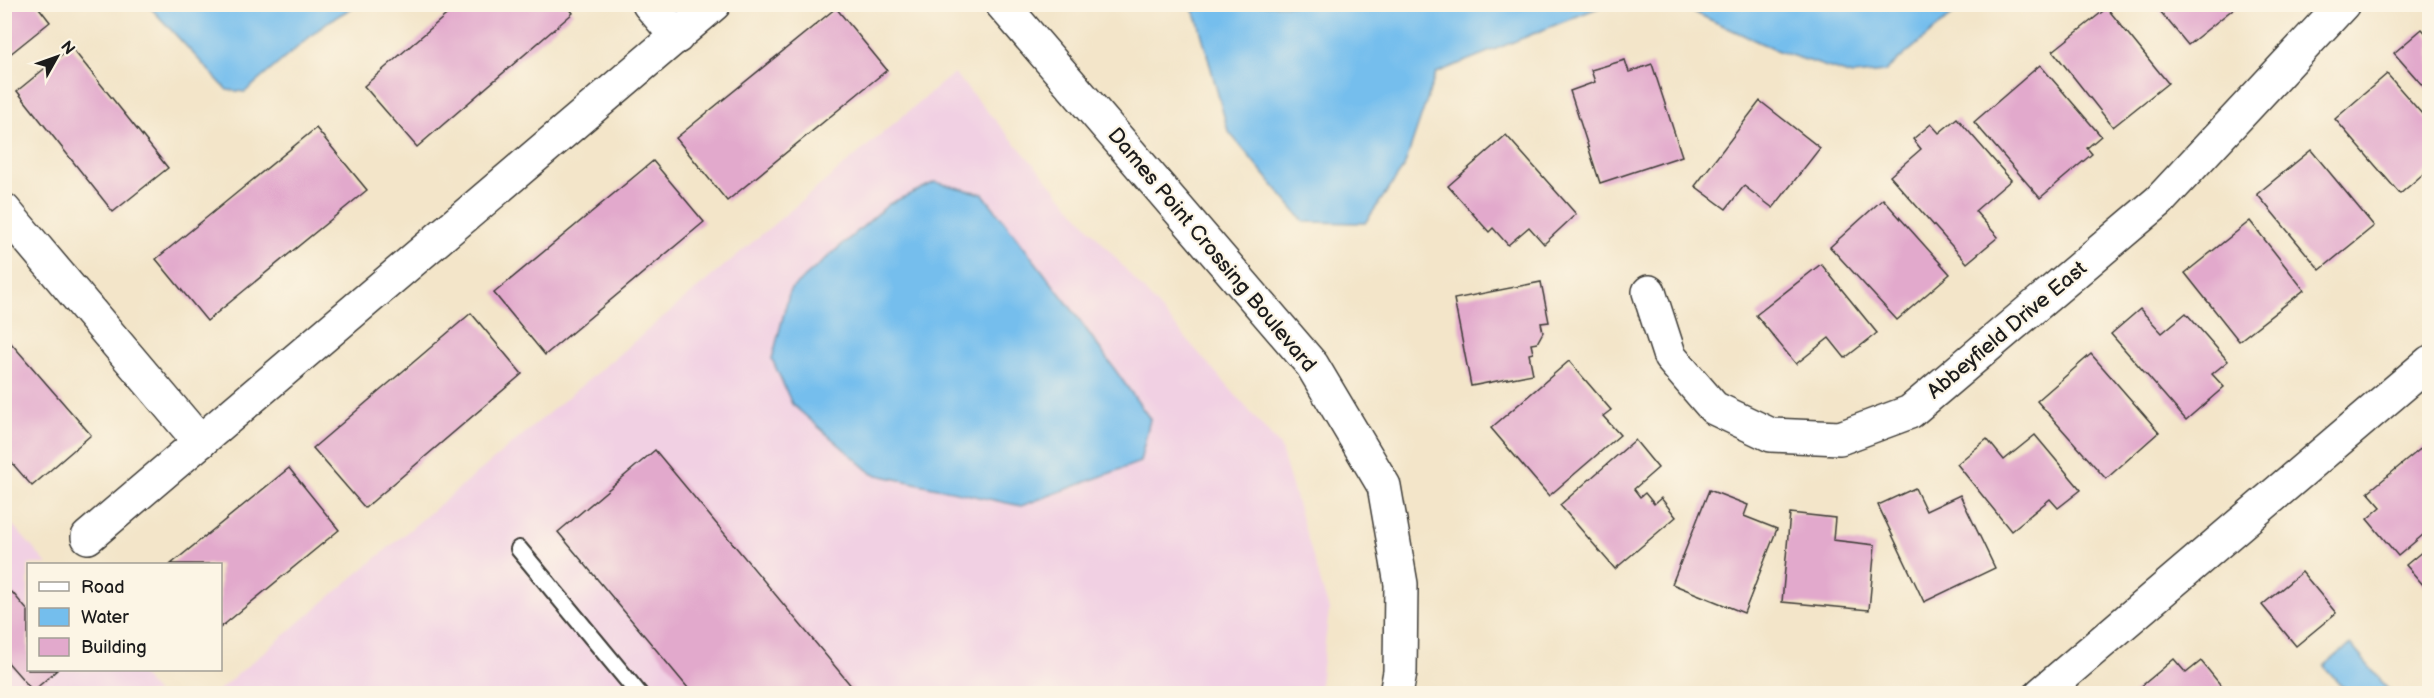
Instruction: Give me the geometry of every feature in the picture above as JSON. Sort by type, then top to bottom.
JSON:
[{"type":"street","points":[[649,4],[677,37]]},
{"type":"street","points":[[88,537],[714,4]]},
{"type":"street","name":"Dames Point Crossing Boulevard","points":[[1002,4],[1312,365],[1384,486],[1401,584],[1400,672],[1396,693]]},
{"type":"street","name":"Abbeyfield Drive East","points":[[1649,292],[1670,357],[1714,408],[1771,435],[1840,438],[1910,412],[2159,201],[2343,4]]},
{"type":"street","points":[[4,210],[200,442]]},
{"type":"street","points":[[2041,693],[2430,362]]},
{"type":"lane","points":[[519,549],[639,693]]},
{"type":"shaded area","points":[[954,73],[1280,446],[1329,610],[1319,693],[214,694]]},
{"type":"shaded area","points":[[4,515],[46,563],[27,563],[27,671],[138,671],[157,693],[5,693]]},
{"type":"water","points":[[148,5],[357,5],[326,23],[245,92],[227,90]]},
{"type":"water","points":[[1190,5],[1605,5],[1436,73],[1404,167],[1365,223],[1304,222],[1228,131],[1198,21]]},
{"type":"water","points":[[1678,5],[1964,5],[1884,72],[1852,75],[1778,51]]},
{"type":"water","points":[[935,182],[983,194],[1071,308],[1150,419],[1140,462],[1021,506],[873,474],[792,404],[772,359],[790,290],[889,204]]},
{"type":"water","points":[[2350,644],[2391,693],[2348,693],[2324,666]]},
{"type":"building","points":[[4,4],[36,4],[50,22],[4,59]]},
{"type":"building","points":[[459,4],[566,4],[573,13],[417,147],[364,86]]},
{"type":"building","points":[[2155,5],[2238,5],[2188,45]]},
{"type":"building","points":[[836,8],[887,70],[727,201],[676,138]]},
{"type":"building","points":[[2107,8],[2168,83],[2113,127],[2053,51]]},
{"type":"building","points":[[2422,29],[2430,38],[2430,94],[2394,53]]},
{"type":"building","points":[[71,47],[168,168],[113,212],[17,91]]},
{"type":"building","points":[[1625,60],[1629,72],[1652,64],[1682,156],[1600,183],[1570,91],[1595,82],[1591,70]]},
{"type":"building","points":[[2040,65],[2101,136],[2087,148],[2092,154],[2040,198],[1974,122]]},
{"type":"building","points":[[2387,74],[2430,123],[2430,168],[2400,194],[2335,119]]},
{"type":"building","points":[[1760,101],[1820,148],[1773,208],[1744,186],[1726,209],[1695,186]]},
{"type":"building","points":[[1957,118],[2011,180],[1975,211],[1998,237],[1967,263],[1890,176],[1921,149],[1913,139],[1931,124],[1939,133]]},
{"type":"building","points":[[316,128],[367,190],[207,321],[156,259]]},
{"type":"building","points":[[1506,135],[1576,214],[1544,244],[1529,227],[1508,245],[1493,228],[1489,232],[1448,186]]},
{"type":"building","points":[[2311,150],[2374,226],[2320,270],[2257,194]]},
{"type":"building","points":[[653,161],[704,222],[545,355],[494,293]]},
{"type":"building","points":[[1883,199],[1950,274],[1897,320],[1830,247]]},
{"type":"building","points":[[2250,221],[2304,290],[2239,341],[2185,273]]},
{"type":"building","points":[[1821,264],[1877,333],[1845,358],[1829,338],[1796,364],[1756,315]]},
{"type":"building","points":[[1541,282],[1549,322],[1541,323],[1543,332],[1537,343],[1531,344],[1533,353],[1529,354],[1533,374],[1471,386],[1454,299]]},
{"type":"building","points":[[2140,309],[2162,333],[2186,313],[2228,361],[2212,374],[2224,387],[2186,420],[2111,334]]},
{"type":"building","points":[[471,313],[522,374],[365,508],[313,448]]},
{"type":"building","points":[[4,335],[91,435],[32,486],[4,454]]},
{"type":"building","points":[[2091,354],[2159,432],[2106,479],[2037,401]]},
{"type":"building","points":[[1569,361],[1611,410],[1603,416],[1620,435],[1549,496],[1491,428]]},
{"type":"building","points":[[2035,435],[2081,490],[2058,508],[2050,499],[2011,531],[1957,464],[1987,439],[2004,460]]},
{"type":"building","points":[[1635,440],[1658,468],[1634,489],[1640,497],[1645,493],[1654,504],[1661,498],[1676,517],[1615,569],[1560,505]]},
{"type":"building","points":[[2430,441],[2430,529],[2398,556],[2367,519],[2381,507],[2368,492]]},
{"type":"building","points":[[655,450],[858,694],[693,694],[558,532]]},
{"type":"building","points":[[289,468],[339,530],[222,626],[222,563],[172,563]]},
{"type":"building","points":[[1915,488],[1926,511],[1960,495],[1995,568],[1924,602],[1878,505]]},
{"type":"building","points":[[1709,490],[1748,505],[1744,516],[1777,529],[1744,613],[1672,584]]},
{"type":"building","points":[[1790,513],[1835,518],[1833,540],[1875,545],[1869,610],[1782,602]]},
{"type":"building","points":[[2430,545],[2430,593],[2406,565]]},
{"type":"building","points":[[2302,572],[2336,613],[2296,646],[2262,605]]},
{"type":"building","points":[[12,592],[27,610],[27,671],[56,671],[33,691],[4,658],[4,598]]},
{"type":"building","points":[[2174,659],[2186,673],[2201,661],[2228,694],[2132,694]]}]
